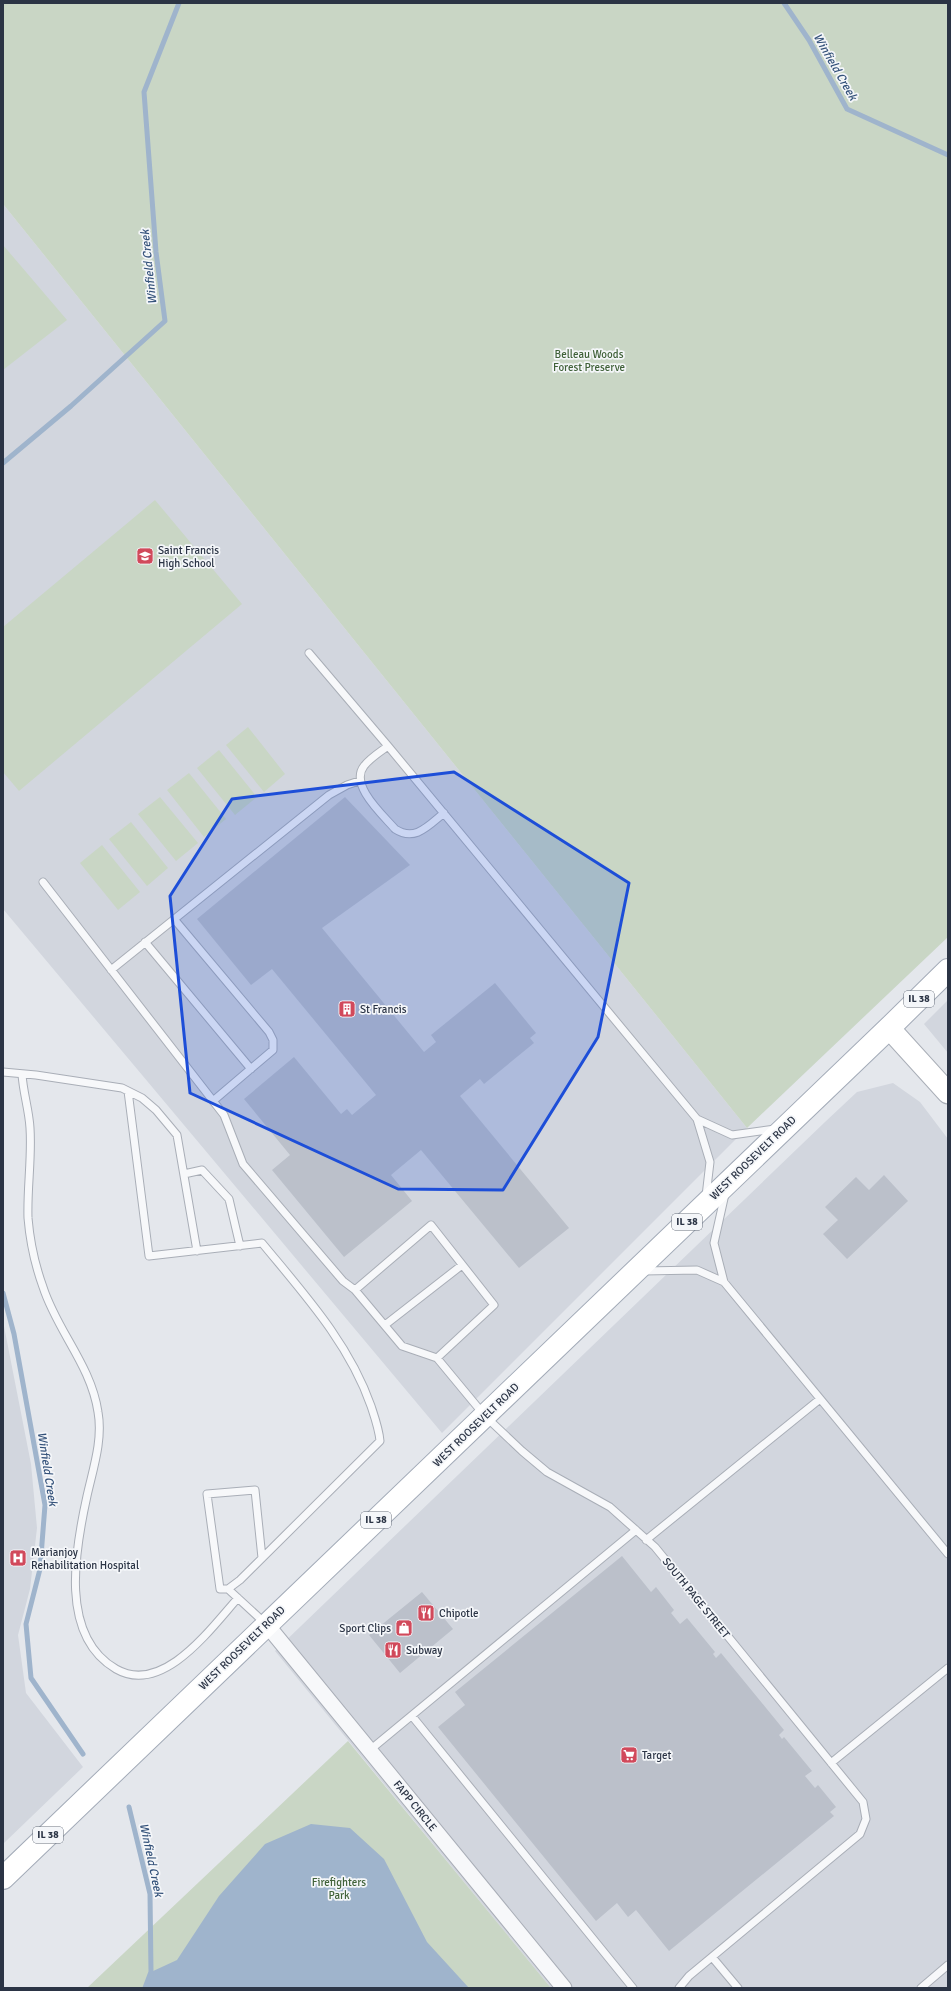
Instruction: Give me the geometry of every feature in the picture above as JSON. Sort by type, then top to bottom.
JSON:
[{"type":"main road","name":"WEST ROOSEVELT ROAD","points":[[3,1878],[486,1416],[948,970]]},
{"type":"main road","points":[[889,1028],[948,1093]]},
{"type":"street","name":"FAPP CIRCLE","points":[[267,1625],[564,1988]]},
{"type":"lane","points":[[309,653],[444,813],[697,1119],[710,1162],[705,1205]]},
{"type":"lane","points":[[388,746],[363,767],[359,781],[366,794],[394,829],[401,833],[415,834],[444,813]]},
{"type":"lane","points":[[111,970],[330,795],[347,785],[359,781]]},
{"type":"lane","points":[[43,882],[224,1115],[244,1164],[343,1281],[356,1290],[402,1346],[437,1358],[494,1305],[431,1226],[356,1290]]},
{"type":"lane","points":[[174,919],[269,1032],[273,1040],[273,1050],[213,1101]]},
{"type":"lane","points":[[145,942],[251,1069]]},
{"type":"lane","points":[[3,1072],[122,1088],[142,1098],[156,1110],[177,1135],[197,1251]]},
{"type":"lane","points":[[22,1074],[30,1127],[28,1218],[31,1245],[43,1289],[52,1311],[84,1367],[92,1386],[100,1423],[98,1447],[78,1539],[75,1570],[76,1594],[83,1631],[97,1653],[114,1668],[131,1675],[152,1674],[169,1665],[191,1649],[238,1598]]},
{"type":"lane","points":[[128,1091],[150,1256],[262,1243],[326,1320],[345,1350],[366,1394],[379,1431],[380,1441],[262,1558],[228,1589]]},
{"type":"lane","points":[[697,1119],[732,1135],[785,1128]]},
{"type":"lane","points":[[184,1174],[202,1170],[229,1199],[240,1246]]},
{"type":"lane","points":[[728,1182],[714,1243],[724,1282],[948,1554]]},
{"type":"lane","points":[[385,1325],[462,1265]]},
{"type":"lane","points":[[636,1271],[697,1270],[724,1282]]},
{"type":"lane","name":"SOUTH PAGE STREET","points":[[437,1358],[486,1416],[547,1472],[610,1507],[655,1547],[863,1802],[866,1819],[864,1827],[854,1840],[712,1957]]},
{"type":"lane","points":[[646,1540],[820,1399]]},
{"type":"lane","points":[[262,1558],[255,1490],[207,1494],[220,1589],[228,1589],[267,1625]]},
{"type":"lane","points":[[370,1750],[636,1530]]},
{"type":"lane","points":[[831,1764],[948,1668]]},
{"type":"lane","points":[[412,1716],[634,1988]]},
{"type":"lane","points":[[679,1988],[689,1976],[712,1957],[738,1988]]},
{"type":"lane","points":[[920,1988],[948,1966]]},
{"type":"highlighted area","points":[[454,772],[629,883],[598,1037],[503,1190],[398,1189],[190,1093],[170,896],[232,799]]},
{"type":"shaded area","name":"Saint Francis High School","points":[[3,204],[747,1128],[442,1433],[3,909]]},
{"type":"shaded area","points":[[948,1000],[948,1053],[924,1024]]},
{"type":"shaded area","points":[[893,1083],[920,1102],[948,1139],[948,1988],[551,1988],[275,1651],[857,1092]]},
{"type":"shaded area","name":"Marianjoy Rehabilitation Hospital","points":[[3,1321],[31,1464],[37,1528],[30,1589],[18,1635],[26,1693],[83,1767],[3,1844]]},
{"type":"green space","name":"Belleau Woods Forest Preserve","points":[[3,3],[948,3],[948,937],[747,1128],[3,204]]},
{"type":"green space","points":[[3,245],[67,320],[3,370]]},
{"type":"green space","points":[[155,500],[242,604],[19,791],[3,772],[3,627]]},
{"type":"green space","points":[[248,727],[285,774],[264,792],[226,745]]},
{"type":"green space","points":[[219,750],[257,797],[235,815],[197,768]]},
{"type":"green space","points":[[189,773],[226,819],[204,837],[167,790]]},
{"type":"green space","points":[[160,797],[198,843],[176,861],[138,814]]},
{"type":"green space","points":[[131,822],[168,868],[147,886],[109,839]]},
{"type":"green space","points":[[102,845],[140,892],[118,910],[80,863]]},
{"type":"green space","name":"Firefighters Park","points":[[348,1741],[551,1988],[87,1988]]},
{"type":"water","points":[[311,1824],[350,1828],[384,1859],[427,1942],[469,1988],[145,1988],[151,1972],[177,1960],[219,1896],[265,1844]]},
{"type":"building","name":"St Francis","points":[[345,797],[410,865],[322,928],[424,1052],[436,1042],[431,1035],[495,983],[536,1033],[530,1038],[534,1043],[484,1084],[480,1079],[460,1096],[569,1228],[519,1268],[421,1150],[391,1175],[412,1201],[344,1257],[272,1170],[290,1155],[244,1099],[294,1057],[341,1114],[347,1109],[352,1115],[376,1095],[272,969],[251,985],[197,919]]},
{"type":"building","points":[[884,1175],[908,1201],[847,1259],[823,1234],[838,1220],[825,1207],[856,1177],[869,1190]]},
{"type":"building","name":"Target","points":[[622,1556],[651,1592],[656,1587],[674,1610],[671,1613],[680,1624],[687,1618],[715,1652],[713,1654],[716,1658],[721,1653],[784,1730],[779,1735],[782,1739],[784,1737],[812,1771],[805,1776],[815,1788],[818,1785],[836,1807],[830,1812],[834,1816],[669,1951],[636,1910],[628,1917],[617,1903],[596,1921],[438,1727],[465,1705],[455,1692]]},
{"type":"building","points":[[422,1592],[453,1629],[400,1673],[369,1635]]},
{"type":"waterway","name":"Winfield Creek","points":[[3,463],[71,406],[165,321],[156,252],[144,92],[179,3]]},
{"type":"waterway","name":"Winfield Creek","points":[[784,3],[809,40],[847,109],[948,155]]},
{"type":"waterway","name":"Winfield Creek","points":[[3,1293],[14,1334],[45,1505],[40,1569],[26,1624],[31,1678],[83,1754]]},
{"type":"waterway","name":"Winfield Creek","points":[[129,1807],[150,1894],[151,1972],[145,1988]]},
{"type":"place","name":"Saint Francis High School","points":[[145,556]]},
{"type":"place","name":"St Francis","points":[[347,1009]]},
{"type":"place","name":"Marianjoy Rehabilitation Hospital","points":[[18,1558]]},
{"type":"place","name":"Chipotle","points":[[426,1613]]},
{"type":"place","name":"Sport Clips","points":[[404,1628]]},
{"type":"place","name":"Subway","points":[[393,1650]]},
{"type":"place","name":"Target","points":[[629,1755]]}]
